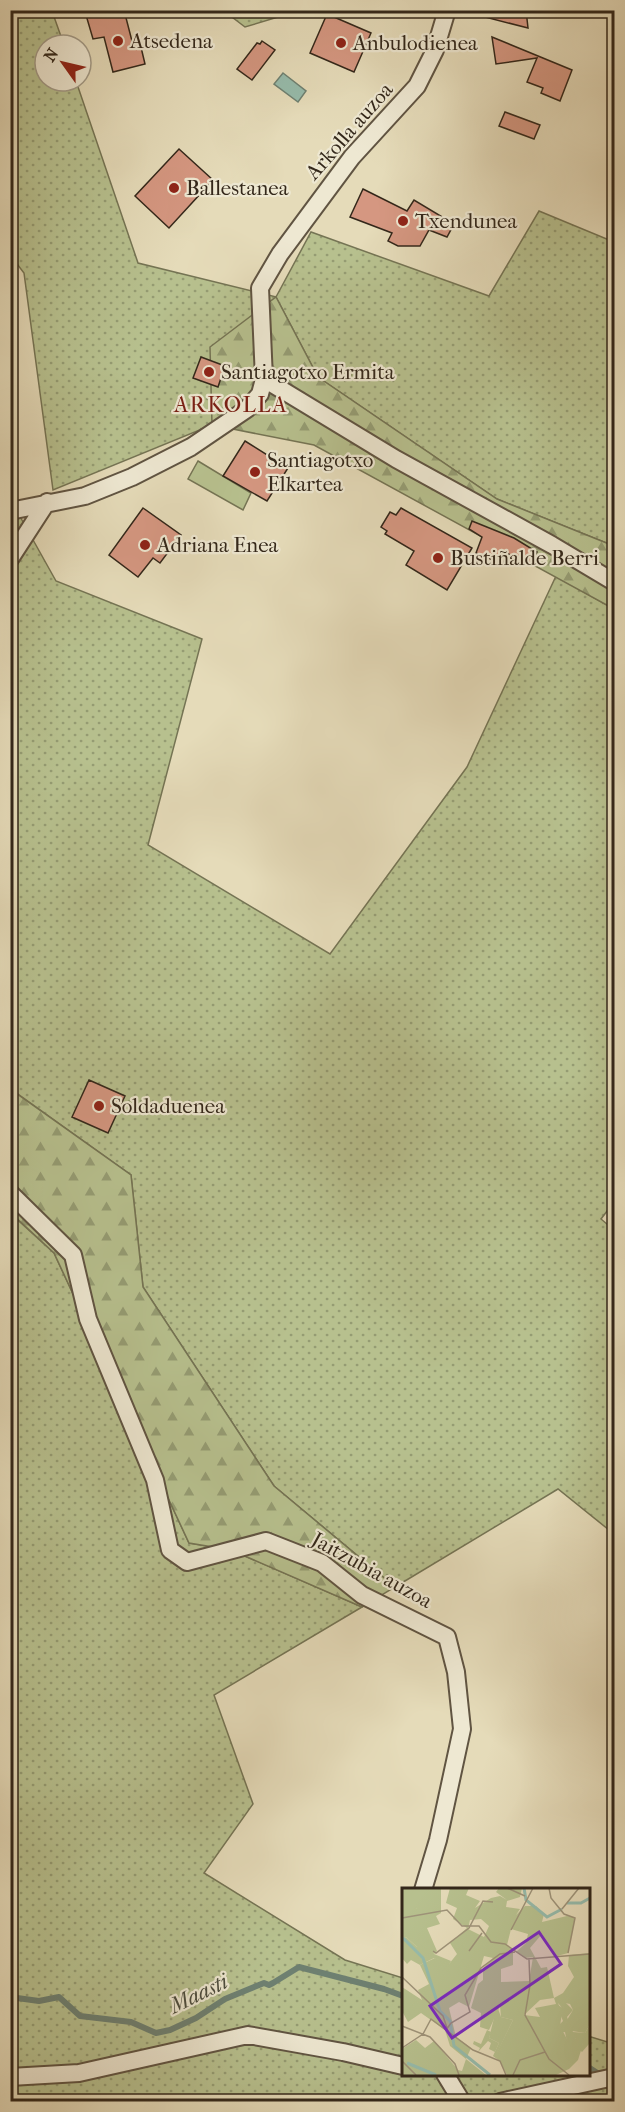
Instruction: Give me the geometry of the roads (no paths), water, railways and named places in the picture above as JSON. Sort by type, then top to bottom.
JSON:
[{"type":"street","name":"Arkolla auzoa","points":[[10,511],[85,496],[132,477],[191,447],[247,409],[260,394],[264,379],[260,288],[280,255],[352,157],[417,87],[435,50],[447,10]]},
{"type":"street","points":[[264,379],[396,459],[615,582]]},
{"type":"street","points":[[10,559],[47,502]]},
{"type":"street","name":"Jaitzubia auzoa","points":[[10,1193],[73,1256],[88,1319],[155,1480],[170,1550],[187,1562],[266,1541],[322,1563],[362,1595],[447,1636],[456,1672],[462,1729],[438,1840],[424,1888]]},
{"type":"street","points":[[10,2076],[79,2073],[248,2035],[344,2052],[402,2066]]},
{"type":"street","points":[[446,2077],[462,2102]]},
{"type":"street","points":[[500,2102],[615,2077]]},
{"type":"waterway","name":"Maasti","points":[[10,1997],[39,2001],[59,1997],[80,2016],[131,2022],[156,2033],[170,2030],[196,2018],[225,1999],[264,1983],[269,1985],[299,1967],[402,1996]]},
{"type":"waterway","name":"Maasti","points":[[589,2068],[602,2076]]},
{"type":"place","name":"Atsedena","points":[[118,41]]},
{"type":"place","name":"Anbulodienea","points":[[341,43]]},
{"type":"place","name":"Ballestanea","points":[[174,188]]},
{"type":"place","name":"Txendunea","points":[[403,221]]},
{"type":"place","name":"Santiagotxo Ermita","points":[[209,372]]},
{"type":"place","name":"Santiagotxo Elkartea","points":[[255,472]]},
{"type":"place","name":"Adriana Enea","points":[[145,545]]},
{"type":"place","name":"Bustiñalde Berri","points":[[438,558]]},
{"type":"place","name":"Soldaduenea","points":[[99,1106]]},
{"type":"district","name":"ARKOLLA","points":[[231,404]]}]
